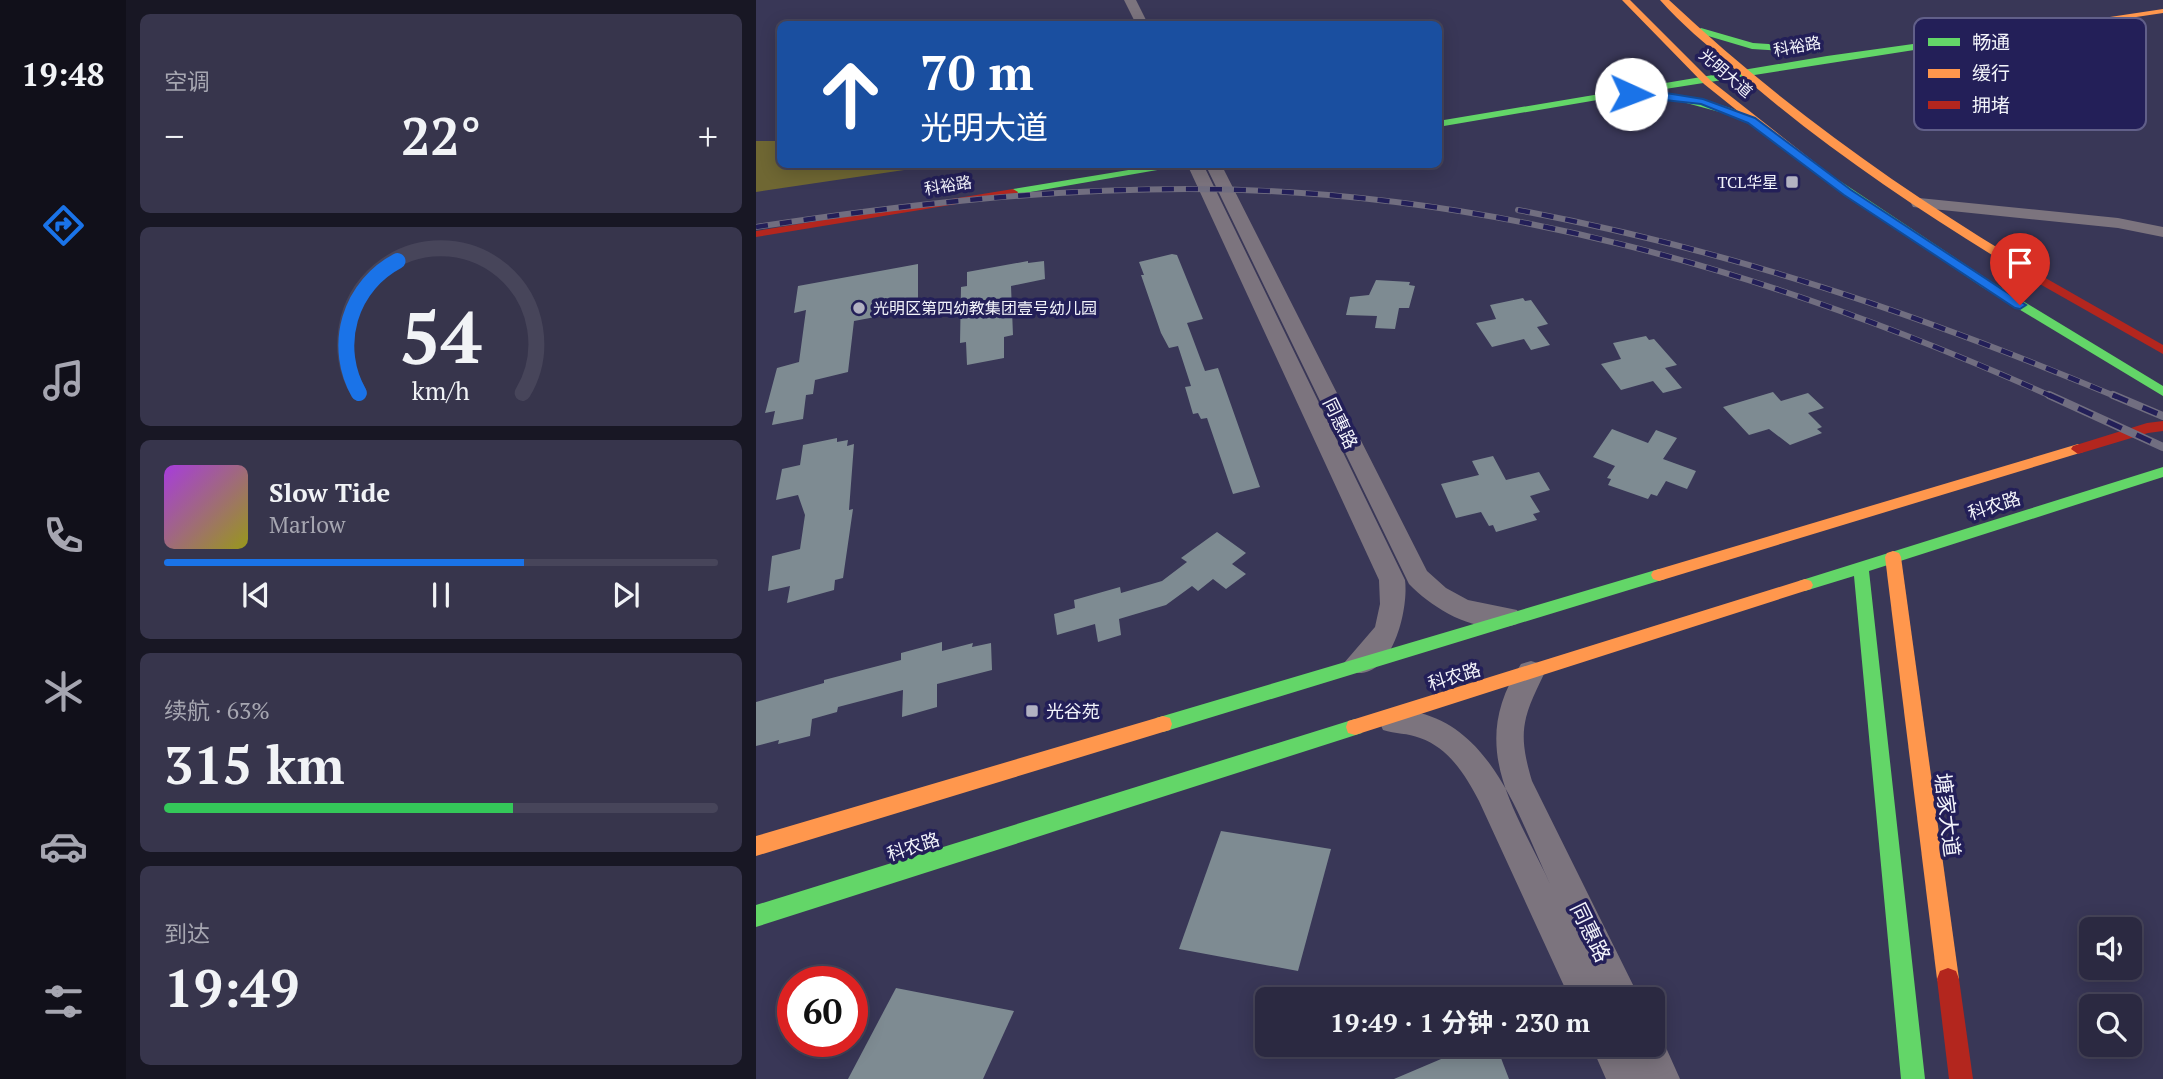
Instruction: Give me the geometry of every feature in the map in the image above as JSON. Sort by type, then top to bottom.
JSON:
[{"type":"main road","name":"光明大道","points":[[1626,0],[1651,27],[1761,127],[1828,179],[1919,242],[2163,391]]},
{"type":"main road","name":"光明大道","points":[[1664,0],[1735,68],[1800,120],[1919,203],[2163,350]]},
{"type":"main road","name":"科裕路","points":[[2051,18],[2162,0]]},
{"type":"main road","name":"科裕路","points":[[2109,18],[2163,11]]},
{"type":"main road","points":[[1687,23],[1715,37],[1752,46],[1823,55]]},
{"type":"main road","points":[[1651,27],[1658,44],[1655,55]]},
{"type":"main road","name":"科裕路","points":[[1442,123],[1695,68],[1735,68],[1914,40]]},
{"type":"main road","name":"科裕路","points":[[1823,55],[1914,43]]},
{"type":"main road","points":[[1800,120],[1784,100],[1785,82],[1801,68],[1823,55]]},
{"type":"main road","name":"科裕路","points":[[1442,107],[1612,85],[1707,79],[1735,68]]},
{"type":"main road","points":[[1612,85],[1703,102],[1729,110],[1761,127]]},
{"type":"main road","name":"科裕路","points":[[756,234],[1162,168]]},
{"type":"main road","name":"科农路","points":[[756,846],[2147,428],[2163,426]]},
{"type":"main road","name":"科农路","points":[[756,916],[2163,472]]},
{"type":"main road","name":"塘家大道","points":[[1893,557],[1961,1079]]},
{"type":"main road","points":[[1861,567],[1913,1079]]},
{"type":"street","points":[[1116,0],[1126,21]]},
{"type":"street","points":[[1130,0],[1140,21]]},
{"type":"street","name":"同惠路","points":[[1197,168],[1392,580],[1394,601],[1385,634],[1371,654],[1351,667]]},
{"type":"street","name":"同惠路","points":[[1215,168],[1418,577],[1437,597],[1462,609],[1495,617],[1523,616]]},
{"type":"street","points":[[1919,203],[2118,223],[2163,232]]},
{"type":"street","name":"同惠路","points":[[1531,671],[1518,690],[1511,711],[1507,735],[1509,758],[1518,783],[1617,987]]},
{"type":"street","points":[[1368,723],[1401,721],[1432,728],[1454,741],[1472,759],[1490,791],[1582,987]]},
{"type":"street","points":[[1615,1057],[1625,1079]]},
{"type":"street","points":[[1652,1057],[1662,1079]]},
{"type":"shaded area","points":[[756,141],[777,141],[777,168],[918,168],[756,192]]},
{"type":"building","points":[[1177,255],[1203,319],[1187,323],[1205,371],[1218,368],[1260,487],[1233,494],[1207,418],[1201,419],[1198,413],[1193,414],[1185,387],[1191,386],[1178,346],[1169,348],[1161,333],[1139,262]]},
{"type":"building","points":[[1028,261],[1044,261],[1045,279],[1011,286],[1013,335],[1004,337],[1004,358],[967,365],[966,342],[960,343],[961,287],[967,286],[967,272]]},
{"type":"building","name":"光明区第四幼教集团壹号幼儿园","points":[[918,264],[918,309],[854,321],[848,372],[815,380],[813,394],[806,395],[803,419],[772,425],[775,411],[765,413],[777,368],[799,362],[806,310],[794,313],[798,286]]},
{"type":"building","points":[[1376,280],[1410,282],[1409,285],[1415,286],[1409,308],[1399,308],[1395,329],[1375,328],[1377,316],[1346,315],[1350,297],[1369,295]]},
{"type":"building","points":[[1523,298],[1525,301],[1531,300],[1548,324],[1537,327],[1550,345],[1531,350],[1524,339],[1492,347],[1476,323],[1496,319],[1490,305]]},
{"type":"building","points":[[1646,336],[1649,340],[1654,339],[1677,365],[1665,368],[1682,388],[1663,393],[1653,381],[1621,390],[1601,364],[1621,359],[1613,343]]},
{"type":"building","points":[[1773,392],[1781,401],[1808,393],[1824,408],[1808,413],[1822,427],[1817,429],[1822,433],[1790,445],[1769,429],[1749,435],[1723,407]]},
{"type":"building","points":[[1612,429],[1648,443],[1656,430],[1677,438],[1663,459],[1696,471],[1687,489],[1666,481],[1657,496],[1651,494],[1648,499],[1608,485],[1611,479],[1607,478],[1615,466],[1593,457]]},
{"type":"building","points":[[837,438],[837,442],[848,440],[847,446],[854,444],[849,510],[853,509],[843,578],[835,580],[834,590],[787,603],[790,586],[768,591],[772,556],[800,549],[805,515],[798,495],[776,500],[782,469],[800,465],[803,445]]},
{"type":"building","points":[[1493,456],[1506,480],[1539,472],[1550,490],[1530,496],[1540,512],[1533,514],[1537,520],[1496,532],[1481,512],[1456,518],[1441,484],[1479,475],[1472,461]]},
{"type":"building","points":[[1217,532],[1246,553],[1232,564],[1246,574],[1226,589],[1213,579],[1198,591],[1192,586],[1166,605],[1119,619],[1121,635],[1098,642],[1095,624],[1057,635],[1054,614],[1075,608],[1074,600],[1120,587],[1121,593],[1162,581],[1187,562],[1181,558]]},
{"type":"building","points":[[942,642],[942,651],[973,643],[972,647],[991,643],[992,670],[937,684],[937,707],[902,717],[903,690],[838,707],[837,712],[812,719],[810,736],[756,746],[756,702],[824,683],[824,680],[901,660],[901,653]]},
{"type":"building","points":[[1221,831],[1331,849],[1298,971],[1179,949]]},
{"type":"building","points":[[896,988],[1014,1011],[983,1079],[848,1079],[860,1057],[868,1057],[868,1041]]},
{"type":"building","points":[[1446,1057],[1501,1057],[1509,1079],[1394,1079]]},
{"type":"railway","points":[[756,227],[972,200],[1134,190],[1301,193],[1413,204],[1523,222],[1632,247],[1739,277],[1950,353],[2053,397]]},
{"type":"railway","points":[[1518,210],[1673,244],[1823,287],[1970,338],[2117,397]]},
{"type":"railway","points":[[2049,395],[2163,447]]},
{"type":"railway","points":[[2113,395],[2163,416]]},
{"type":"traffic: fast","points":[[1701,31],[1752,46],[1819,50]]},
{"type":"traffic: fast","points":[[1442,123],[1914,47]]},
{"type":"traffic: fast","points":[[1617,95],[1679,98],[1738,114]]},
{"type":"traffic: fast","points":[[1013,192],[1162,168]]},
{"type":"traffic: fast","points":[[1827,177],[1986,284],[2163,392]]},
{"type":"traffic: fast","points":[[1805,585],[2163,472]]},
{"type":"traffic: fast","points":[[1861,567],[1913,1079]]},
{"type":"traffic: fast","points":[[1163,724],[1659,575]]},
{"type":"traffic: fast","points":[[756,916],[1355,727]]},
{"type":"traffic: slow","points":[[1626,0],[1707,82],[1827,177]]},
{"type":"traffic: slow","points":[[1664,0],[1752,80],[1844,152],[1940,218],[2042,280]]},
{"type":"traffic: slow","points":[[2115,18],[2163,11]]},
{"type":"traffic: slow","points":[[1659,575],[2078,449]]},
{"type":"traffic: slow","points":[[1893,557],[1948,979]]},
{"type":"traffic: slow","points":[[1355,727],[1805,585]]},
{"type":"traffic: slow","points":[[756,846],[1163,724]]},
{"type":"traffic: jam","points":[[756,234],[1013,192]]},
{"type":"traffic: jam","points":[[2042,280],[2163,350]]},
{"type":"traffic: jam","points":[[2078,449],[2147,428],[2163,426]]},
{"type":"traffic: jam","points":[[1948,979],[1961,1079]]},
{"type":"place","name":"TCL华星","points":[[1792,182]]},
{"type":"place","name":"光明区第四幼教集团壹号幼儿园","points":[[859,308]]},
{"type":"place","name":"光谷苑","points":[[1032,711]]},
{"type":"route","points":[[1631,94],[1660,95],[1703,102],[1752,121],[1828,179],[1919,242],[2020,305]]}]
